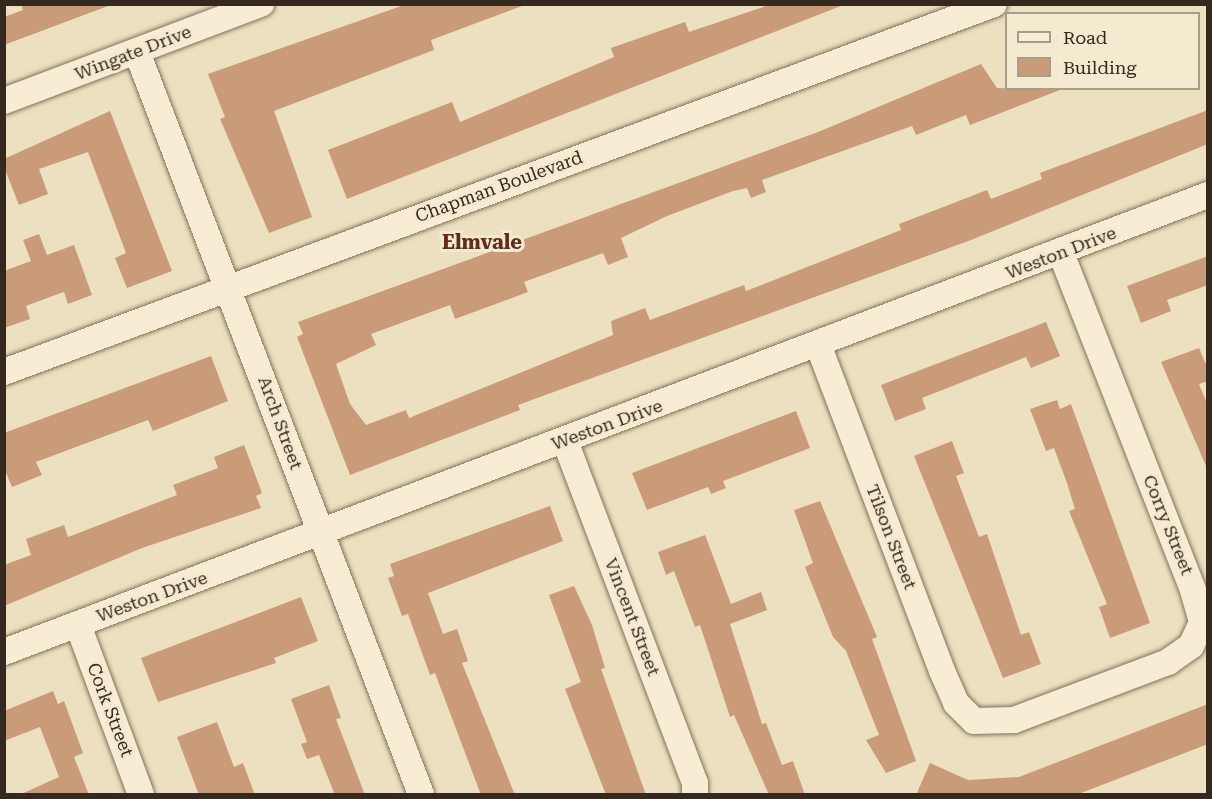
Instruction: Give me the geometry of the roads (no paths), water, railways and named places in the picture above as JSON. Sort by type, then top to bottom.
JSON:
[{"type":"street","name":"Wingate Drive","points":[[4,101],[261,4]]},
{"type":"street","name":"Chapman Boulevard","points":[[4,372],[230,286],[994,4]]},
{"type":"street","name":"Arch Street","points":[[137,51],[230,286],[321,534],[421,795]]},
{"type":"street","name":"Weston Drive","points":[[4,652],[819,347],[1208,195]]},
{"type":"street","name":"Corry Street","points":[[974,721],[1014,720],[1168,662],[1191,646],[1202,622],[1061,254]]},
{"type":"street","name":"Tilson Street","points":[[819,347],[942,671],[956,703],[974,721]]},
{"type":"street","name":"Vincent Street","points":[[565,441],[695,783],[695,795]]},
{"type":"street","name":"Cork Street","points":[[78,625],[141,795]]},
{"type":"district","name":"Elmvale","points":[[482,242]]}]
